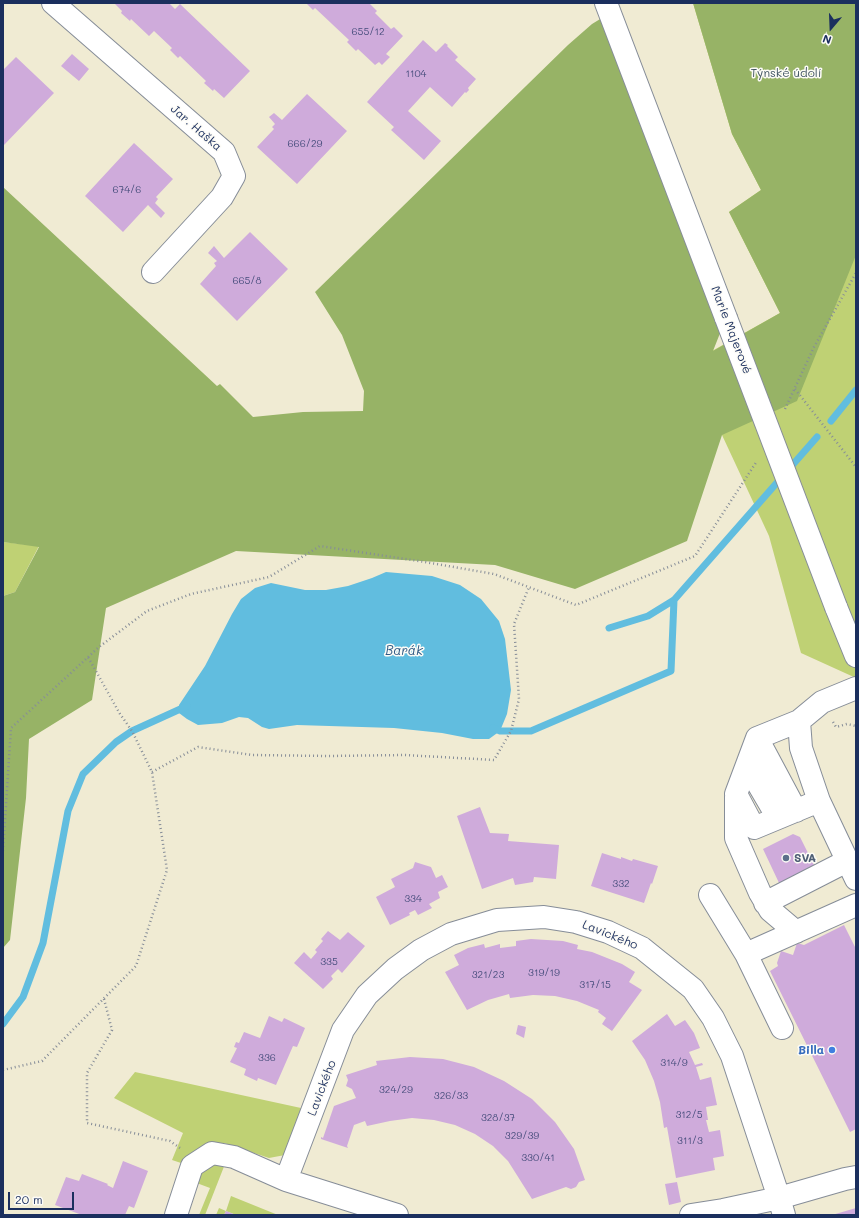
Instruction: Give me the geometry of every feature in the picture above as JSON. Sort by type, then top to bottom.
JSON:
[{"type":"street","name":"Jar. Haška","points":[[53,3],[224,152],[234,176],[222,198],[153,272]]},
{"type":"street","name":"Marie Majerové","points":[[606,3],[856,656]]},
{"type":"street","points":[[796,932],[770,910],[760,893],[736,838],[736,794],[757,738],[799,721],[822,702],[856,688]]},
{"type":"street","points":[[766,903],[852,870],[819,801],[801,748],[799,721]]},
{"type":"street","points":[[757,738],[787,814]]},
{"type":"street","points":[[747,765],[787,814]]},
{"type":"street","points":[[736,794],[754,828],[819,801]]},
{"type":"street","points":[[710,895],[746,954],[782,1028]]},
{"type":"street","points":[[746,954],[856,905]]},
{"type":"street","name":"Lavického","points":[[286,1180],[343,1030],[367,995],[395,969],[416,954],[452,934],[497,920],[544,917],[576,922],[608,932],[642,948],[693,989],[714,1018],[732,1056],[782,1206]]},
{"type":"street","points":[[176,1215],[192,1166],[212,1154],[234,1157],[286,1180],[397,1215]]},
{"type":"street","points":[[692,1215],[782,1206],[845,1179],[856,1177]]},
{"type":"path","points":[[784,410],[814,347],[856,273]]},
{"type":"path","points":[[795,389],[856,468]]},
{"type":"path","points":[[3,851],[11,728],[99,647],[147,611],[191,594],[269,577],[320,546],[494,574],[576,605],[695,556],[759,458]]},
{"type":"path","points":[[152,772],[198,747],[252,755],[405,755],[494,760],[511,731],[519,699],[514,624],[529,587]]},
{"type":"path","points":[[3,1070],[42,1061],[136,966],[167,870],[152,772],[132,731],[120,714],[88,657]]},
{"type":"path","points":[[104,998],[112,1030],[87,1073],[86,1123],[170,1141],[201,1160]]},
{"type":"green space","name":"Týnské údolí","points":[[693,3],[856,3],[856,678],[801,653],[769,536],[722,435],[712,351],[780,313],[729,212],[761,190],[732,134]]},
{"type":"green space","points":[[693,3],[856,3],[856,255],[797,401],[722,435],[687,541],[575,589],[495,565],[236,551],[106,608],[92,700],[29,739],[26,798],[10,940],[3,948],[3,596],[15,592],[39,547],[3,542],[3,187],[217,386],[220,384],[253,417],[303,412],[363,411],[364,391],[342,335],[315,292],[568,45],[592,24],[610,13],[726,318],[713,351],[780,313],[729,212],[761,190],[732,134]]},
{"type":"green space","points":[[3,542],[39,546],[15,592],[3,596]]},
{"type":"green space","points":[[135,1072],[301,1108],[285,1155],[269,1158],[224,1143],[209,1144],[191,1153],[181,1163],[172,1160],[183,1133],[114,1098]]},
{"type":"green space","points":[[225,1164],[205,1215],[199,1215],[210,1188],[194,1182],[201,1172],[212,1165]]},
{"type":"green space","points":[[231,1196],[278,1215],[236,1215],[226,1211]]},
{"type":"green space","points":[[219,1208],[226,1211],[224,1215],[216,1215]]},
{"type":"water","name":"Barák","points":[[386,572],[432,576],[460,585],[481,599],[499,621],[505,639],[511,690],[507,714],[500,731],[489,739],[473,739],[442,733],[394,728],[297,725],[269,729],[262,727],[248,718],[239,717],[222,723],[198,725],[179,713],[179,705],[205,666],[241,599],[255,588],[271,583],[305,590],[326,590],[348,586]]},
{"type":"building","points":[[114,3],[169,3],[175,9],[180,4],[250,71],[224,98],[204,83],[206,81],[180,56],[178,58],[170,50],[172,48],[154,31],[149,36],[131,19],[130,21],[121,13],[122,11]]},
{"type":"building","points":[[306,3],[369,3],[377,11],[375,13],[391,29],[394,27],[403,36],[386,54],[390,57],[382,65],[379,62],[375,65],[358,49],[356,51],[347,42],[349,40],[315,8],[313,10]]},
{"type":"building","points":[[423,40],[436,52],[445,43],[448,45],[447,46],[458,57],[455,60],[476,79],[468,88],[469,90],[466,93],[465,92],[452,107],[430,87],[408,111],[441,141],[424,160],[391,130],[394,127],[367,102]]},
{"type":"building","points":[[72,54],[89,69],[79,81],[61,66]]},
{"type":"building","points":[[16,57],[54,93],[4,145],[3,70]]},
{"type":"building","points":[[307,94],[347,131],[297,184],[257,147],[274,129],[272,127],[275,124],[269,117],[274,113],[282,120]]},
{"type":"building","points":[[134,143],[173,179],[156,197],[158,199],[155,203],[165,213],[161,218],[148,205],[123,232],[85,196]]},
{"type":"building","points":[[250,232],[288,269],[237,321],[200,284],[216,266],[214,263],[217,261],[208,253],[214,246],[224,258]]},
{"type":"building","points":[[480,807],[490,833],[509,834],[508,841],[559,845],[556,879],[534,877],[533,882],[515,885],[513,878],[482,889],[457,816]]},
{"type":"building","points":[[793,834],[800,837],[815,867],[780,885],[763,849]]},
{"type":"building","points":[[602,853],[621,859],[621,857],[632,861],[633,859],[658,866],[644,903],[591,886]]},
{"type":"building","points":[[415,862],[431,867],[436,878],[442,875],[448,887],[438,892],[440,898],[429,904],[432,908],[418,915],[415,910],[409,913],[410,915],[390,925],[376,897],[395,887],[391,879],[413,868]]},
{"type":"building","name":"Billa","points":[[844,925],[856,949],[856,1129],[850,1132],[770,971],[778,966],[777,963],[781,951],[793,955],[797,943],[804,945]]},
{"type":"building","points":[[328,931],[340,940],[348,932],[365,946],[342,973],[338,969],[331,976],[333,979],[323,989],[294,963],[304,952],[311,959],[317,952],[315,950],[323,941],[321,939]]},
{"type":"building","points":[[531,939],[563,941],[578,945],[577,949],[592,952],[622,964],[635,972],[629,982],[642,990],[612,1031],[602,1024],[606,1018],[598,1012],[599,1010],[577,1001],[555,996],[533,995],[510,998],[509,994],[488,1000],[467,1010],[445,972],[459,965],[454,955],[468,948],[484,944],[485,948],[500,944],[500,948],[516,946],[516,941]]},
{"type":"building","points":[[667,1014],[675,1026],[685,1020],[694,1033],[700,1048],[689,1052],[695,1065],[702,1063],[703,1065],[696,1067],[700,1080],[711,1077],[717,1105],[706,1107],[708,1120],[706,1120],[709,1132],[720,1130],[724,1156],[713,1158],[715,1170],[676,1178],[667,1127],[664,1128],[660,1102],[654,1081],[645,1060],[632,1041]]},
{"type":"building","points":[[269,1016],[282,1022],[284,1018],[305,1028],[297,1047],[293,1046],[276,1085],[258,1078],[257,1081],[244,1075],[246,1069],[230,1062],[237,1048],[234,1047],[236,1042],[239,1043],[244,1032],[260,1038]]},
{"type":"building","points":[[518,1025],[526,1027],[524,1038],[516,1034]]},
{"type":"building","points":[[410,1057],[443,1059],[474,1067],[504,1081],[532,1099],[555,1122],[574,1149],[585,1180],[579,1182],[576,1187],[571,1189],[566,1187],[532,1199],[508,1161],[493,1146],[475,1134],[455,1125],[434,1120],[412,1118],[367,1126],[365,1121],[354,1125],[347,1146],[348,1148],[321,1139],[321,1137],[323,1138],[334,1106],[356,1098],[352,1089],[346,1086],[348,1080],[346,1075],[377,1065],[376,1061]]},
{"type":"building","points":[[123,1161],[148,1171],[134,1208],[129,1206],[125,1215],[82,1215],[55,1205],[66,1177],[79,1181],[82,1174],[108,1184],[107,1185],[113,1188]]},
{"type":"building","points":[[677,1182],[681,1202],[669,1205],[665,1184]]},
{"type":"building","points":[[856,1208],[856,1215],[832,1215]]},
{"type":"building","points":[[226,1211],[236,1215],[224,1215]]},
{"type":"waterway","points":[[831,421],[856,390]]},
{"type":"waterway","points":[[609,628],[648,616],[674,600],[817,437]]},
{"type":"waterway","points":[[493,728],[500,731],[531,731],[671,671],[674,600]]},
{"type":"waterway","points":[[3,1024],[23,997],[43,943],[68,811],[83,774],[116,742],[132,731],[187,706]]},
{"type":"place","name":"SVA","points":[[786,858]]},
{"type":"place","name":"Billa","points":[[832,1050]]}]
